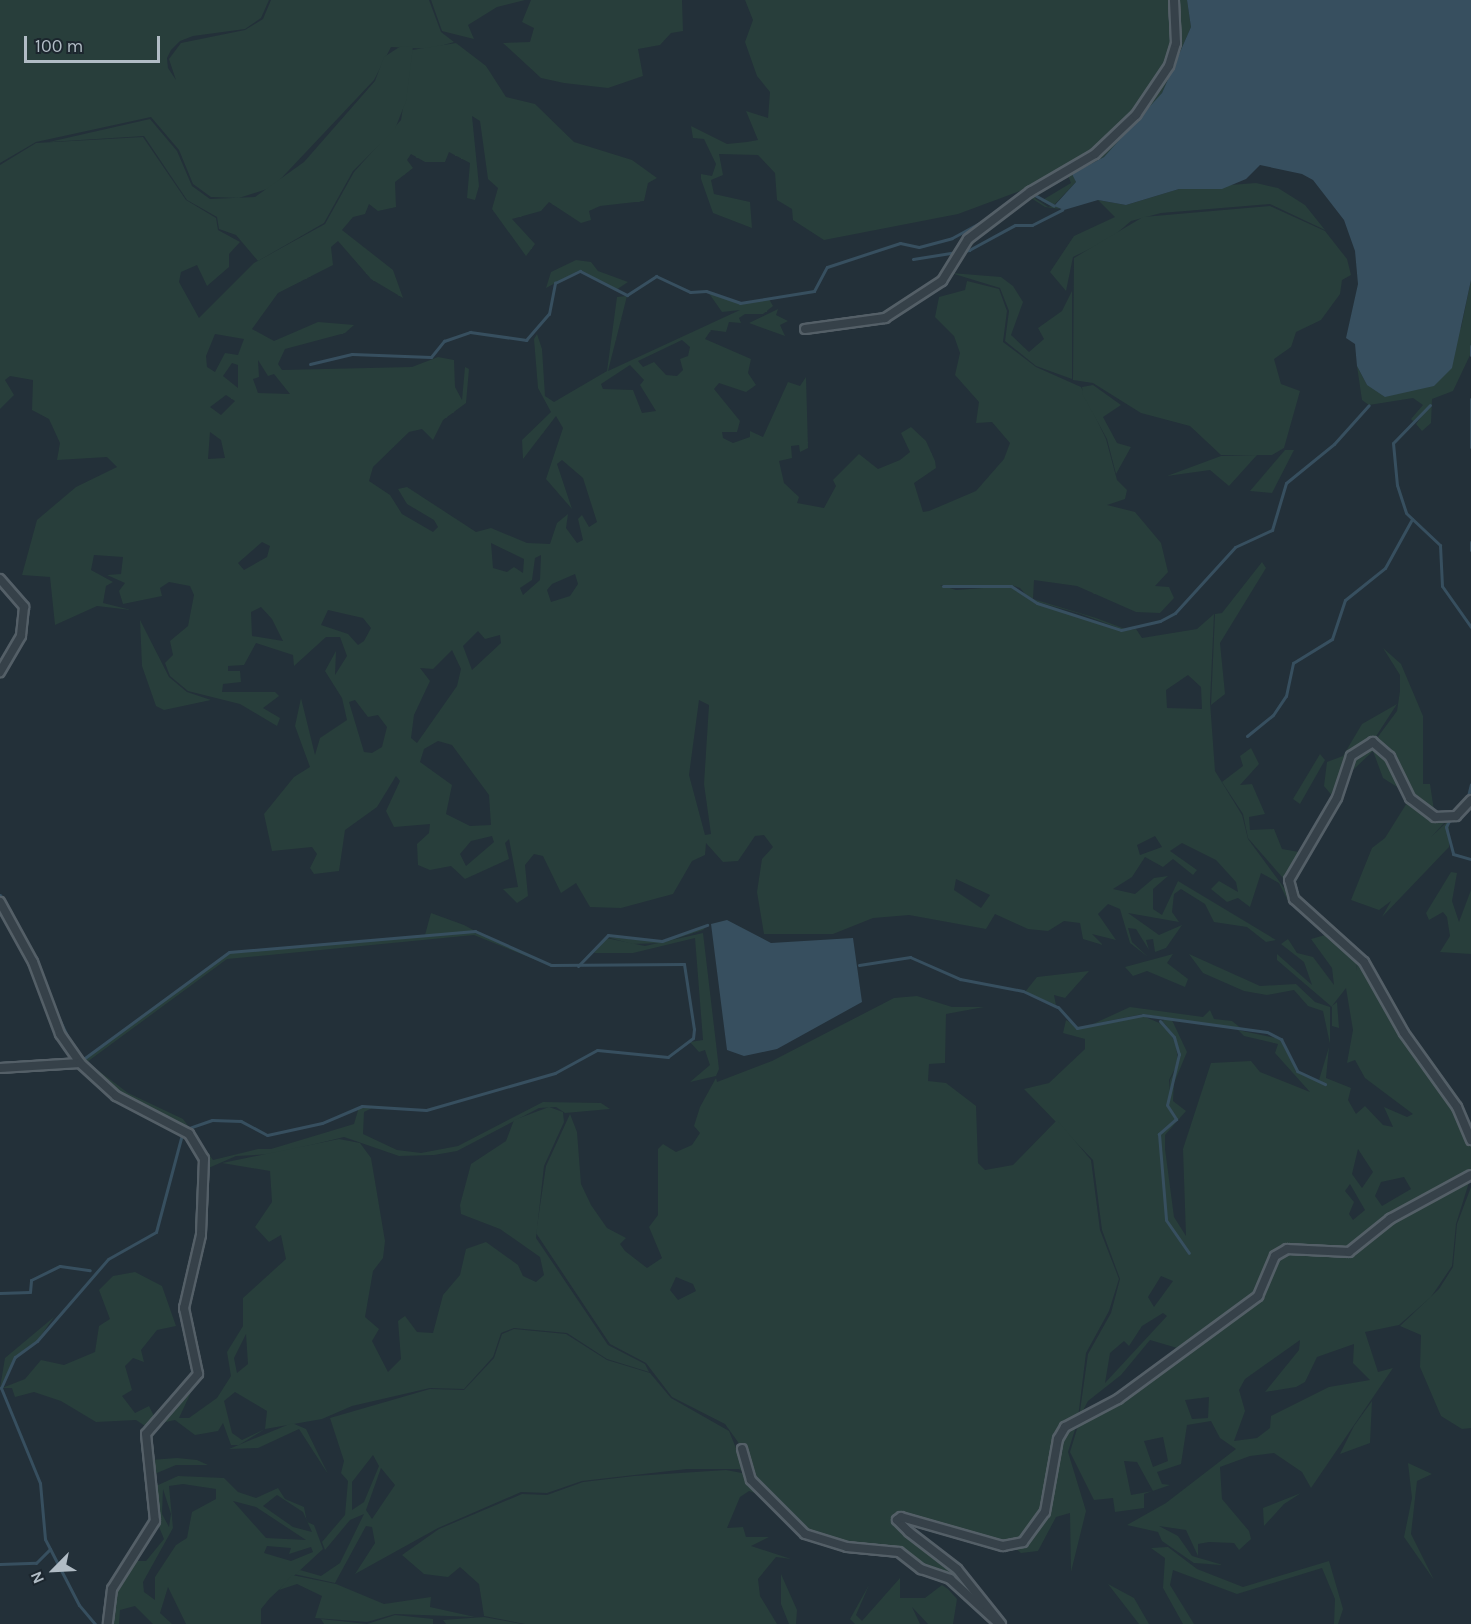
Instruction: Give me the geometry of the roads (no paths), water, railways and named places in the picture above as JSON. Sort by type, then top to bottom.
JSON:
[{"type":"street","points":[[805,329],[885,318],[942,281],[968,239],[1030,192],[1095,154],[1136,116],[1169,66],[1176,42],[1174,0]]},
{"type":"street","points":[[0,579],[24,608],[21,636],[0,672]]},
{"type":"street","points":[[1471,800],[1456,816],[1435,817],[1410,798],[1390,757],[1373,742],[1351,756],[1337,798],[1289,880],[1294,899],[1364,962],[1404,1034],[1457,1107],[1471,1140]]},
{"type":"street","points":[[0,902],[33,962],[60,1034],[80,1063],[116,1096],[189,1134],[204,1159],[201,1235],[184,1308],[198,1374],[146,1434],[155,1521],[112,1589],[108,1624]]},
{"type":"street","points":[[0,1068],[80,1063]]},
{"type":"street","points":[[1000,1624],[957,1569],[909,1533],[897,1520],[901,1517],[1003,1546],[1023,1542],[1045,1512],[1058,1439],[1065,1427],[1118,1399],[1250,1302],[1263,1284],[1266,1267],[1281,1252],[1348,1252],[1390,1219],[1471,1175]]},
{"type":"street","points":[[742,1449],[751,1480],[805,1534],[847,1547],[899,1552],[921,1569],[950,1579],[1000,1624]]},
{"type":"water","points":[[1187,0],[1471,0],[1471,280],[1452,368],[1434,386],[1385,397],[1367,385],[1357,366],[1355,344],[1346,338],[1358,284],[1355,251],[1344,220],[1313,180],[1302,174],[1260,165],[1246,179],[1222,189],[1179,189],[1126,205],[1098,200],[1064,210],[1054,206],[1076,182],[1072,174],[1104,157],[1162,93],[1191,27]]},
{"type":"water","points":[[727,920],[771,943],[853,938],[862,1002],[777,1049],[744,1056],[727,1050],[711,924]]},
{"type":"waterway","points":[[1031,193],[1054,206]]},
{"type":"waterway","points":[[913,259],[969,250],[1015,225],[1032,225],[1062,210]]},
{"type":"waterway","points":[[310,364],[352,354],[431,357],[444,341],[470,332],[526,340],[549,314],[555,283],[580,271],[627,295],[656,276],[690,292],[706,291],[740,303],[814,291],[827,267],[900,243],[919,247],[952,238],[994,215]]},
{"type":"waterway","points":[[1471,346],[1471,355]]},
{"type":"waterway","points":[[1471,399],[1471,447]]},
{"type":"waterway","points":[[943,586],[1011,586],[1037,603],[1121,630],[1160,621],[1175,613],[1235,547],[1272,530],[1286,483],[1334,444],[1369,405]]},
{"type":"waterway","points":[[1430,405],[1393,443],[1397,485],[1406,513],[1440,545],[1442,586],[1471,627]]},
{"type":"waterway","points":[[1247,736],[1273,715],[1286,696],[1293,663],[1332,639],[1345,600],[1385,568],[1412,519]]},
{"type":"waterway","points":[[1471,542],[1471,550]]},
{"type":"waterway","points":[[1467,800],[1471,784]]},
{"type":"waterway","points":[[1451,817],[1446,827],[1453,854],[1471,859]]},
{"type":"waterway","points":[[0,895],[37,960],[47,989]]},
{"type":"waterway","points":[[578,966],[608,935],[662,941],[707,925]]},
{"type":"waterway","points":[[82,1060],[229,952],[475,931],[551,965],[684,964],[694,1029],[693,1038],[668,1057],[597,1050],[555,1073],[426,1110],[362,1106],[322,1123],[267,1135],[241,1121],[212,1120],[189,1128],[159,1114]]},
{"type":"waterway","points":[[859,965],[910,957],[960,979],[1023,991],[1058,1007],[1077,1028],[1143,1015],[1267,1032],[1281,1039],[1297,1071],[1325,1084]]},
{"type":"waterway","points":[[53,1006],[71,1044]]},
{"type":"waterway","points":[[1160,1021],[1174,1037],[1179,1054],[1167,1105],[1176,1119],[1159,1134],[1166,1220],[1189,1253]]},
{"type":"waterway","points":[[0,1063],[65,1060]]},
{"type":"waterway","points":[[110,1086],[129,1099]]},
{"type":"waterway","points":[[95,1624],[79,1605],[45,1539],[40,1483],[1,1388],[15,1357],[37,1341],[108,1259],[156,1232],[182,1134]]},
{"type":"waterway","points":[[0,1293],[30,1292],[31,1280],[60,1266],[90,1270]]},
{"type":"waterway","points":[[0,1564],[36,1563],[50,1549]]}]
